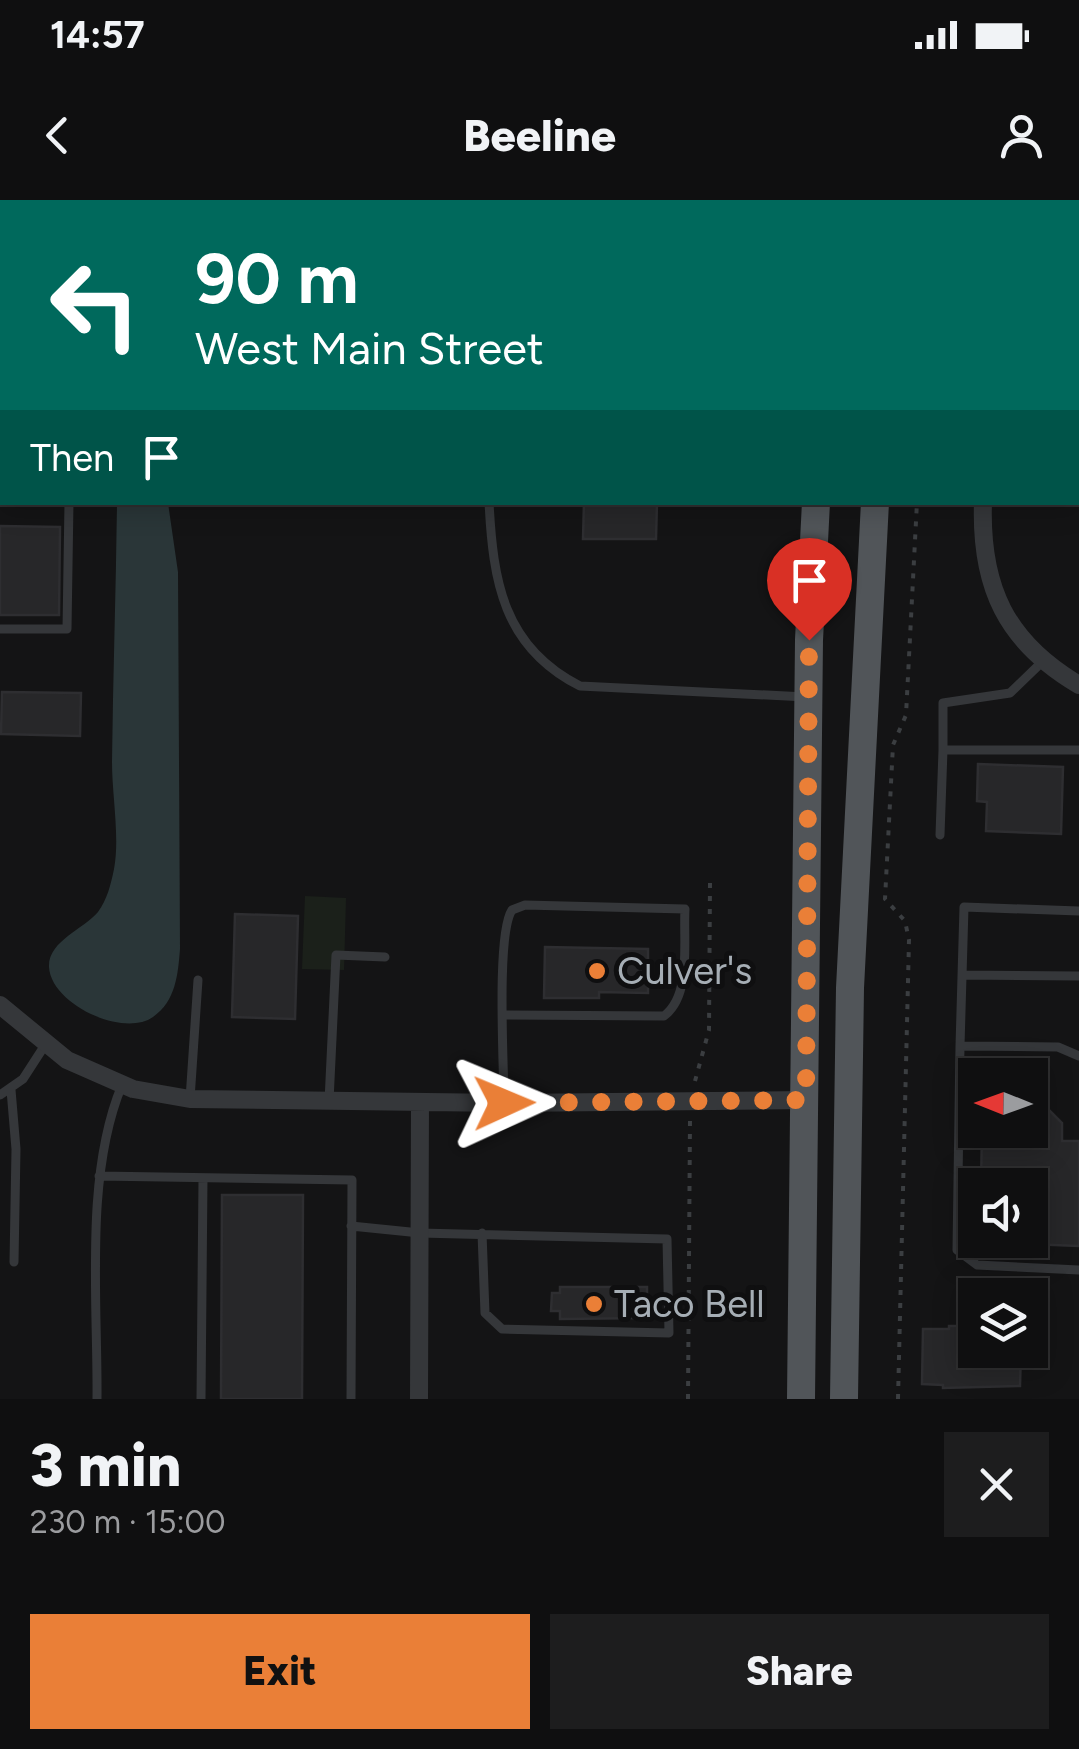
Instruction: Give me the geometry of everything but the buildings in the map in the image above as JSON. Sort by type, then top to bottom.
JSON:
[{"type":"main road","points":[[802,1399],[809,696],[816,505]]},
{"type":"main road","points":[[844,1399],[850,988],[874,505]]},
{"type":"street","points":[[983,505],[983,546],[993,590],[1010,625],[1041,663],[1079,685]]},
{"type":"street","points":[[0,1005],[67,1060],[123,1084],[190,1098],[420,1103],[806,1100]]},
{"type":"street","points":[[419,1399],[420,1103]]},
{"type":"lane","points":[[0,629],[67,629],[69,505]]},
{"type":"lane","points":[[489,505],[498,588],[517,634],[553,672],[580,686],[809,696]]},
{"type":"lane","points":[[940,835],[943,703],[1010,693],[1041,663]]},
{"type":"lane","points":[[942,750],[1079,750]]},
{"type":"lane","points":[[504,1014],[664,1016],[672,1010],[681,991],[685,909],[516,907],[507,917],[505,927],[504,1014],[504,1103]]},
{"type":"lane","points":[[1079,911],[964,907],[957,1250],[977,1266],[1079,1270]]},
{"type":"lane","points":[[328,1101],[336,955],[385,956]]},
{"type":"lane","points":[[962,975],[1079,976]]},
{"type":"lane","points":[[190,1098],[198,980]]},
{"type":"lane","points":[[0,1095],[23,1080],[44,1045]]},
{"type":"lane","points":[[960,1046],[1058,1047],[1079,1056]]},
{"type":"lane","points":[[97,1399],[99,1176],[104,1135],[123,1084]]},
{"type":"lane","points":[[12,1090],[16,1148],[14,1262]]},
{"type":"lane","points":[[99,1176],[352,1180],[352,1399]]},
{"type":"lane","points":[[200,1399],[203,1178]]},
{"type":"lane","points":[[351,1226],[420,1233],[482,1233],[667,1239],[668,1333],[516,1331],[495,1325],[485,1312],[482,1233]]},
{"type":"path","points":[[898,1399],[909,940],[905,921],[885,899],[893,745],[906,715],[917,505]]},
{"type":"path","points":[[688,1399],[690,1100],[708,1030],[710,883]]},
{"type":"shaded area","points":[[117,505],[168,505],[178,572],[180,949],[167,1003],[153,1017],[140,1022],[107,1020],[75,1005],[53,981],[49,967],[54,950],[92,918],[108,892],[116,857],[112,762]]},
{"type":"shaded area","points":[[305,896],[346,898],[344,970],[302,969]]},
{"type":"place","name":"Culver's","points":[[597,971]]},
{"type":"place","name":"Taco Bell","points":[[594,1304]]},
{"type":"route","points":[[504,1103],[806,1100],[809,640]]}]
